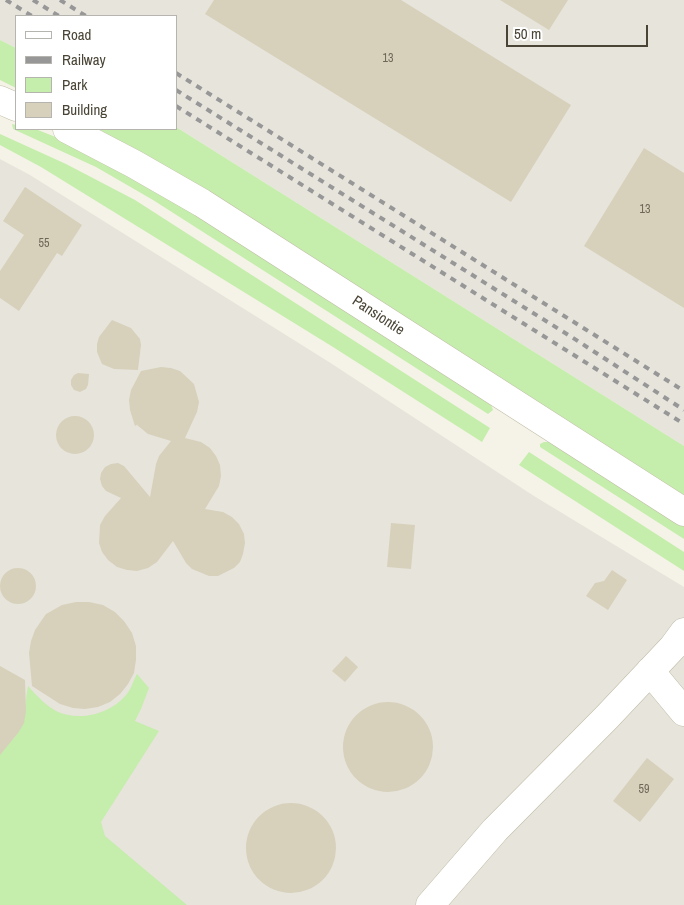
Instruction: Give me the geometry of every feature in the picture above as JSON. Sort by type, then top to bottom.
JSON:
[{"type":"street","points":[[0,100],[15,107]]},
{"type":"street","name":"Pansiontie","points":[[69,130],[202,203],[684,512]]},
{"type":"street","points":[[430,905],[495,830],[673,647],[684,632]]},
{"type":"street","points":[[650,671],[684,712]]},
{"type":"shaded area","points":[[0,0],[684,0],[684,446],[178,128],[178,15],[15,15],[15,48],[0,40]]},
{"type":"shaded area","points":[[0,159],[30,175],[329,362],[534,496],[684,587],[684,905],[0,905]]},
{"type":"green space","points":[[0,40],[15,48],[15,88],[0,80]]},
{"type":"green space","points":[[178,128],[684,446],[684,499],[142,154],[100,130],[178,130]]},
{"type":"green space","points":[[15,130],[38,130],[68,142],[132,177],[208,222],[490,402],[493,410],[488,414],[153,200],[96,167]]},
{"type":"green space","points":[[0,134],[66,164],[135,200],[490,428],[482,442],[333,347],[41,167],[0,145]]},
{"type":"green space","points":[[552,442],[684,524],[684,539],[540,447],[540,444]]},
{"type":"green space","points":[[529,452],[684,552],[684,571],[519,465]]},
{"type":"green space","points":[[137,674],[149,688],[135,721],[159,731],[101,822],[105,836],[187,905],[0,905],[0,749],[9,743],[20,729],[23,722],[28,686],[54,710],[67,715],[87,716],[106,710],[123,699]]},
{"type":"building","points":[[214,0],[401,0],[571,105],[511,202],[205,14]]},
{"type":"building","points":[[500,0],[568,0],[549,30]]},
{"type":"building","points":[[644,148],[684,173],[684,308],[584,246]]},
{"type":"building","points":[[25,187],[82,225],[62,256],[57,253],[19,311],[0,298],[0,271],[24,235],[3,221]]},
{"type":"building","points":[[112,320],[131,328],[140,339],[138,370],[114,369],[102,364],[97,352],[97,344],[99,337]]},
{"type":"building","points":[[161,367],[180,371],[194,384],[199,402],[197,412],[185,438],[201,442],[210,448],[220,465],[221,476],[219,486],[205,509],[223,512],[232,517],[239,524],[244,534],[245,543],[240,562],[234,568],[218,576],[209,576],[192,569],[186,563],[173,541],[157,562],[148,568],[137,571],[117,567],[102,552],[99,543],[100,525],[105,516],[121,498],[106,491],[102,486],[100,479],[105,467],[118,463],[124,466],[150,497],[159,456],[171,441],[148,434],[138,424],[135,426],[130,410],[131,390],[141,371]]},
{"type":"building","points":[[78,373],[89,374],[86,389],[80,392],[74,390],[71,385],[71,380]]},
{"type":"building","points":[[75,416],[88,422],[94,435],[88,448],[75,454],[62,448],[56,435],[62,422]]},
{"type":"building","points":[[391,523],[415,525],[411,569],[387,567]]},
{"type":"building","points":[[18,568],[31,573],[36,586],[31,599],[18,604],[5,599],[0,586],[5,573]]},
{"type":"building","points":[[612,570],[627,580],[608,610],[586,596],[595,583],[604,581]]},
{"type":"building","points":[[76,602],[103,605],[115,612],[132,633],[136,646],[134,673],[120,694],[110,702],[98,707],[85,709],[60,704],[32,686],[29,653],[35,630],[46,614],[62,605]]},
{"type":"building","points":[[346,656],[358,667],[345,682],[332,671]]},
{"type":"building","points":[[0,666],[25,680],[26,711],[24,723],[0,755]]},
{"type":"building","points":[[388,702],[405,705],[420,715],[430,730],[433,747],[430,764],[420,779],[405,789],[388,792],[371,789],[356,779],[346,764],[343,747],[346,730],[356,715],[371,705]]},
{"type":"building","points":[[647,758],[674,779],[640,822],[613,801]]},
{"type":"building","points":[[282,803],[300,803],[316,810],[329,823],[336,839],[336,857],[329,873],[316,886],[300,893],[282,893],[266,886],[253,873],[246,857],[246,839],[253,823],[266,810]]},
{"type":"railway","points":[[6,0],[30,15]]},
{"type":"railway","points":[[33,0],[57,15]]},
{"type":"railway","points":[[60,0],[84,15]]},
{"type":"railway","points":[[178,74],[684,391]]},
{"type":"railway","points":[[178,91],[570,336],[684,410]]},
{"type":"railway","points":[[178,107],[684,424]]}]
